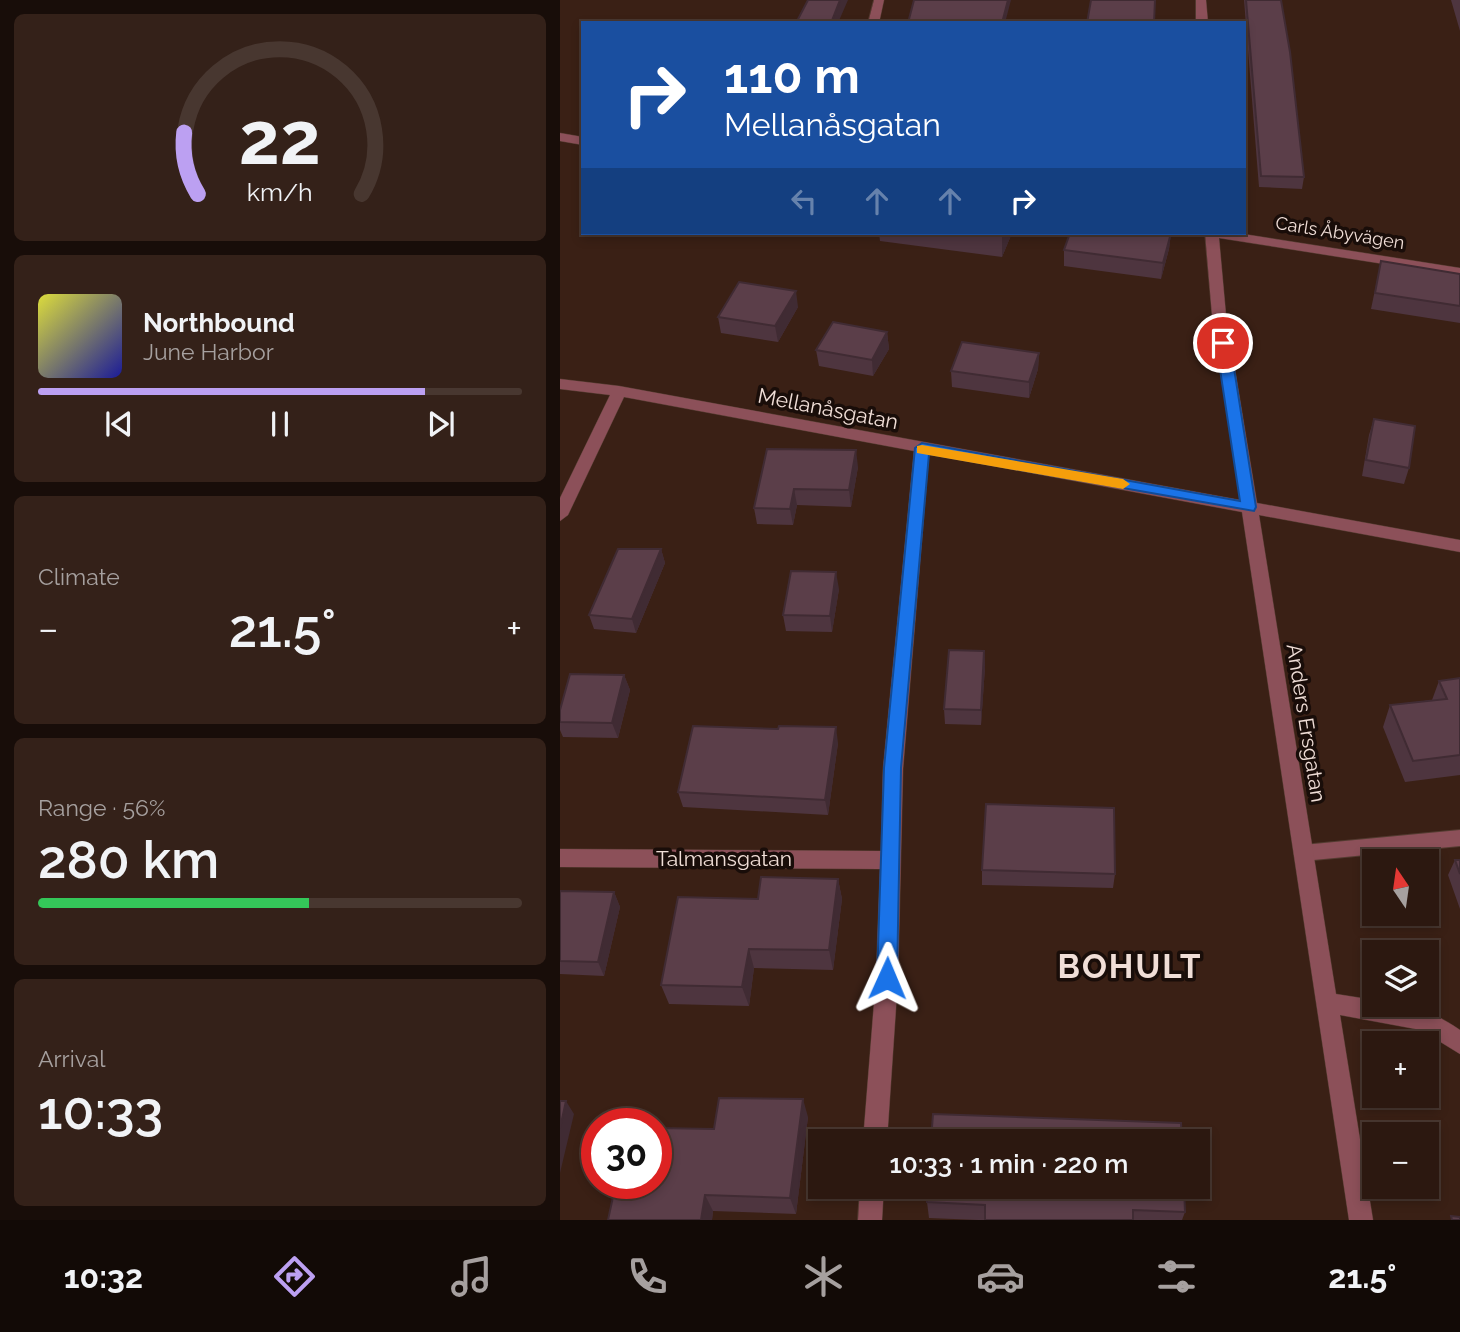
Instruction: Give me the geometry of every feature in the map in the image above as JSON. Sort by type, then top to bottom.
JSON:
[{"type":"street","points":[[874,21],[879,0]]},
{"type":"street","points":[[1201,0],[1202,21]]},
{"type":"street","points":[[560,137],[581,141]]},
{"type":"street","name":"Anders Ersgatan","points":[[1213,235],[1219,315],[1362,1220]]},
{"type":"street","name":"Carls Åbyvägen","points":[[1226,235],[1460,272]]},
{"type":"street","name":"Mellanåsgatan","points":[[560,384],[619,391],[1460,546]]},
{"type":"street","points":[[560,515],[619,391]]},
{"type":"street","points":[[876,1129],[887,978],[888,860],[893,768],[922,448]]},
{"type":"street","name":"Talmansgatan","points":[[560,858],[888,860]]},
{"type":"street","points":[[1326,1002],[1426,1020],[1460,1044]]},
{"type":"street","points":[[870,1220],[871,1199]]},
{"type":"lane","points":[[1303,853],[1460,838]]},
{"type":"building","points":[[808,0],[840,0],[832,21],[797,21]]},
{"type":"building","points":[[914,0],[1008,0],[1003,21],[909,21]]},
{"type":"building","points":[[1091,0],[1155,0],[1154,21],[1087,21]]},
{"type":"building","points":[[1246,0],[1281,0],[1290,52],[1304,177],[1261,176]]},
{"type":"building","points":[[1069,235],[1170,235],[1163,263],[1064,250]]},
{"type":"building","points":[[1381,261],[1460,274],[1460,306],[1375,293]]},
{"type":"building","points":[[739,282],[796,291],[775,326],[718,317]]},
{"type":"building","points":[[833,322],[887,332],[872,360],[816,350]]},
{"type":"building","points":[[962,342],[1039,353],[1029,382],[951,371]]},
{"type":"building","points":[[1374,419],[1415,426],[1409,468],[1366,460]]},
{"type":"building","points":[[767,449],[856,450],[849,490],[794,489],[790,509],[754,508]]},
{"type":"building","points":[[618,549],[661,549],[632,619],[589,615]]},
{"type":"building","points":[[791,571],[836,572],[830,616],[783,615]]},
{"type":"building","points":[[949,650],[984,651],[981,710],[944,709]]},
{"type":"building","points":[[570,674],[624,675],[612,723],[560,722],[560,710]]},
{"type":"building","points":[[1460,678],[1460,755],[1413,761],[1390,705],[1447,699],[1439,681]]},
{"type":"building","points":[[693,726],[778,729],[779,726],[836,727],[825,800],[678,792]]},
{"type":"building","points":[[986,804],[1114,808],[1115,874],[982,870]]},
{"type":"building","points":[[1455,860],[1460,860],[1460,874]]},
{"type":"building","points":[[761,877],[838,879],[829,950],[749,949],[742,987],[661,985],[678,897],[758,899]]},
{"type":"building","points":[[560,891],[614,892],[598,962],[560,961]]},
{"type":"building","points":[[719,1098],[803,1099],[790,1198],[705,1195],[701,1220],[608,1220],[613,1199],[672,1199],[672,1128],[714,1129]]},
{"type":"building","points":[[560,1101],[566,1101],[560,1128]]},
{"type":"building","points":[[933,1114],[1181,1123],[1181,1129],[932,1129]]},
{"type":"building","points":[[927,1199],[1184,1199],[1185,1212],[1133,1210],[1133,1220],[985,1220],[985,1205],[927,1202]]},
{"type":"slow traffic","points":[[922,450],[1123,484]]},
{"type":"district","name":"BOHULT","points":[[1130,966]]},
{"type":"route","points":[[887,978],[888,860],[893,768],[922,448],[1249,507],[1223,343]]}]
